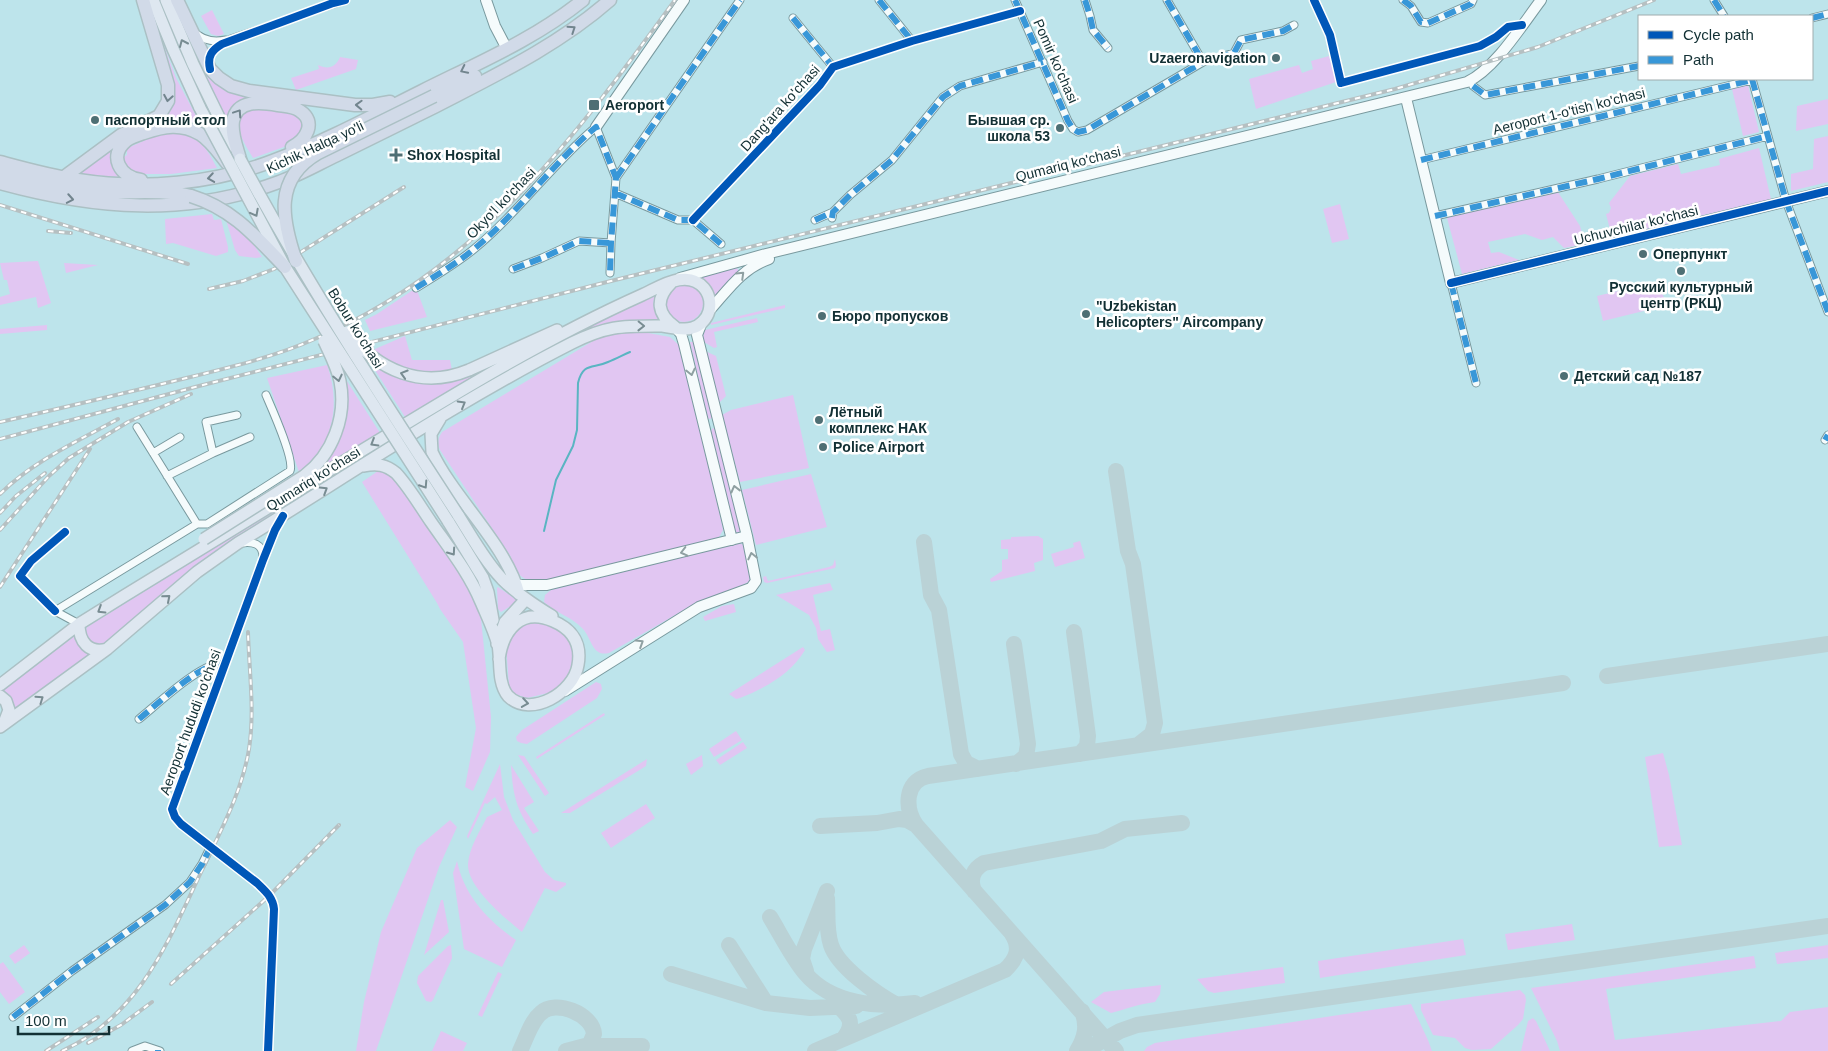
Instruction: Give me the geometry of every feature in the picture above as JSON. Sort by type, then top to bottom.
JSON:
[{"type":"highway","points":[[64,178],[125,133],[156,118],[167,104],[168,85],[143,0]]},
{"type":"highway","points":[[177,0],[210,69],[228,84],[249,92],[360,106],[407,98]]},
{"type":"highway","name":"Kichik Halqa yo'li","points":[[0,183],[67,199],[121,206],[176,205],[230,196],[292,177],[512,57],[544,28],[583,0]]},
{"type":"highway","name":"Kichik Halqa yo'li","points":[[0,162],[64,178],[92,182],[130,184],[178,182],[214,177],[237,165],[284,156],[407,98],[512,57],[543,48],[581,23],[610,0]]},
{"type":"highway","points":[[296,260],[288,236],[284,207],[288,186],[300,167],[318,153],[512,57]]},
{"type":"highway","points":[[259,102],[294,108],[303,113],[307,118],[308,133],[300,142],[237,165],[233,127],[234,117],[243,106],[259,102]]},
{"type":"highway","points":[[178,182],[138,180],[126,175],[120,168],[118,161],[120,148],[131,138],[159,128],[180,126],[204,136],[237,165]]},
{"type":"highway","points":[[0,174],[80,189],[119,192],[170,192],[198,198],[220,207],[238,220],[285,267]]},
{"type":"main road","name":"Bobur ko'chasi","points":[[153,0],[200,108],[296,260],[453,518],[485,583],[498,644]]},
{"type":"main road","name":"Bobur ko'chasi","points":[[166,0],[184,44],[212,103],[237,165],[285,267],[305,301],[453,518],[489,563],[517,591],[572,633]]},
{"type":"main road","points":[[486,0],[495,26],[512,57]]},
{"type":"main road","points":[[596,127],[684,0]]},
{"type":"main road","points":[[1470,84],[1484,71],[1541,0]]},
{"type":"main road","points":[[1470,84],[1481,82],[1491,73],[1548,0]]},
{"type":"main road","name":"Qumariq ko'chasi","points":[[1,726],[107,649],[197,572],[238,544],[444,414],[525,367],[597,331],[620,326],[691,328],[702,322],[709,311],[742,273],[768,259],[1470,84]]},
{"type":"main road","points":[[1407,100],[1451,283]]},
{"type":"main road","name":"Qumariq ko'chasi","points":[[0,684],[79,624],[431,408],[621,304],[676,279],[699,271],[766,254],[1407,100]]},
{"type":"main road","name":"Uchuvchilar ko'chasi","points":[[1451,283],[1828,191]]},
{"type":"main road","points":[[709,311],[709,298],[702,285],[689,279],[676,279],[666,289],[660,301],[663,315],[681,334],[732,540]]},
{"type":"main road","points":[[317,295],[349,335],[371,356],[393,370],[422,378],[443,378],[465,372],[497,359],[568,324],[621,304]]},
{"type":"main road","points":[[124,596],[204,539],[304,476],[320,460],[334,437],[341,411],[340,381],[333,360],[305,301]]},
{"type":"main road","points":[[359,468],[371,464],[382,465],[392,469],[402,479],[467,574],[498,644],[503,687],[513,700],[525,704],[534,704],[558,695],[699,607],[753,587],[757,578],[697,335],[702,322]]},
{"type":"main road","points":[[444,414],[432,434],[430,446],[434,458],[500,555],[517,591],[500,631],[498,644]]},
{"type":"main road","points":[[704,425],[718,421]]},
{"type":"main road","points":[[402,479],[401,471],[412,458],[423,455],[434,458]]},
{"type":"main road","points":[[517,591],[747,536]]},
{"type":"main road","points":[[517,591],[547,585]]},
{"type":"main road","points":[[500,660],[502,645],[506,637],[514,625],[524,618],[533,616],[545,618],[562,626],[572,633],[578,648],[578,669],[570,684],[558,695]]},
{"type":"main road","points":[[79,624],[82,640],[88,648],[97,651],[107,649]]},
{"type":"main road","points":[[0,696],[6,701],[9,710],[7,719],[1,726]]},
{"type":"street","points":[[210,69],[210,54],[216,48],[231,40],[345,0]]},
{"type":"street","points":[[616,178],[740,0]]},
{"type":"street","points":[[879,0],[912,41]]},
{"type":"street","name":"Pomir ko'chasi","points":[[1015,0],[1068,121],[1075,131],[1084,132],[1203,62]]},
{"type":"street","points":[[1084,0],[1093,30],[1108,48]]},
{"type":"street","points":[[1167,0],[1203,62],[1234,53],[1241,40],[1283,31],[1294,25]]},
{"type":"street","points":[[1314,0],[1330,35],[1342,83],[1473,48],[1488,42],[1508,27],[1522,25]]},
{"type":"street","points":[[1403,0],[1411,6],[1421,22],[1428,23],[1471,4],[1473,0]]},
{"type":"street","points":[[1714,0],[1723,15]]},
{"type":"street","name":"Dang'ara ko'chasi","points":[[693,220],[820,85],[833,67],[912,41],[1020,11]]},
{"type":"street","points":[[1813,18],[1828,14]]},
{"type":"street","points":[[793,18],[833,67]]},
{"type":"street","points":[[191,29],[201,38],[210,41],[231,40]]},
{"type":"street","points":[[815,220],[832,215],[850,195],[892,160],[943,97],[960,86],[1043,62]]},
{"type":"street","name":"Aeroport 1-o'tish ko'chasi","points":[[1470,84],[1485,95],[1638,66]]},
{"type":"street","name":"Aeroport 1-o'tish ko'chasi","points":[[1421,160],[1748,80]]},
{"type":"street","points":[[1752,80],[1786,202],[1828,312]]},
{"type":"street","points":[[596,127],[616,178],[610,274]]},
{"type":"street","name":"Okyo'l ko'chasi","points":[[416,288],[473,250],[577,143],[596,127]]},
{"type":"street","points":[[1434,216],[1598,179],[1768,136]]},
{"type":"street","points":[[615,193],[678,220],[693,220],[722,244]]},
{"type":"street","points":[[513,269],[579,241],[611,243]]},
{"type":"street","points":[[1451,283],[1476,382]]},
{"type":"street","points":[[59,613],[67,604],[197,524],[207,524],[214,520],[291,469],[291,462],[284,439],[266,395]]},
{"type":"street","points":[[214,453],[206,422],[237,415]]},
{"type":"street","points":[[137,427],[197,524]]},
{"type":"street","points":[[153,453],[180,437]]},
{"type":"street","points":[[167,476],[250,438]]},
{"type":"street","name":"Aeroport hududi ko'chasi","points":[[268,1051],[273,901],[257,883],[210,848],[177,819],[172,809],[263,560],[283,516]]},
{"type":"street","points":[[65,532],[31,561],[20,576],[59,613],[79,624]]},
{"type":"street","points":[[238,544],[252,542],[259,545],[263,551],[263,560]]},
{"type":"street","points":[[139,719],[202,669],[219,662],[226,662]]},
{"type":"street","points":[[13,1017],[72,971],[165,905],[190,882],[210,848]]},
{"type":"street","points":[[132,1051],[145,1046],[159,1051]]},
{"type":"shaded area","points":[[212,10],[224,34],[218,36],[211,34],[201,16]]},
{"type":"shaded area","points":[[153,16],[176,78],[204,131],[156,123],[166,114]]},
{"type":"shaded area","points":[[182,24],[208,71],[252,96],[228,122]]},
{"type":"shaded area","points":[[1329,56],[1336,82],[1256,109],[1249,79],[1299,65],[1302,73],[1313,69],[1311,61]]},
{"type":"shaded area","points":[[340,57],[358,60],[356,69],[296,90],[291,78],[319,69],[318,65],[331,67]]},
{"type":"shaded area","points":[[1748,85],[1759,132],[1743,136],[1732,89]]},
{"type":"shaded area","points":[[1828,99],[1828,124],[1796,131],[1797,106]]},
{"type":"shaded area","points":[[253,107],[283,111],[296,116],[303,127],[295,143],[253,158],[242,138],[239,125],[245,112]]},
{"type":"shaded area","points":[[171,132],[188,135],[200,142],[209,153],[217,168],[171,174],[133,174],[122,158],[127,155],[127,149],[159,134]]},
{"type":"shaded area","points":[[1828,136],[1828,182],[1791,191],[1791,174],[1813,169],[1814,139]]},
{"type":"shaded area","points":[[114,145],[117,170],[120,177],[78,174]]},
{"type":"shaded area","points":[[1759,148],[1771,199],[1612,237],[1606,214],[1609,213],[1611,208],[1609,203],[1630,176],[1678,164],[1681,174],[1720,165],[1719,159]]},
{"type":"shaded area","points":[[1556,189],[1580,226],[1585,244],[1564,248],[1553,237],[1542,240],[1525,234],[1488,242],[1491,253],[1499,252],[1519,260],[1462,274],[1446,214]]},
{"type":"shaded area","points":[[1340,204],[1349,239],[1332,243],[1323,209]]},
{"type":"shaded area","points":[[232,212],[262,257],[239,256],[235,250],[224,213]]},
{"type":"shaded area","points":[[212,214],[214,220],[221,219],[228,252],[216,256],[173,243],[166,244],[165,219]]},
{"type":"shaded area","points":[[38,261],[51,303],[38,308],[36,297],[0,305],[0,297],[10,294],[0,263]]},
{"type":"shaded area","points":[[64,263],[98,265],[66,273]]},
{"type":"shaded area","points":[[734,267],[738,269],[738,272],[714,301],[699,277]]},
{"type":"shaded area","points":[[1656,282],[1668,305],[1603,321],[1597,296]]},
{"type":"shaded area","points":[[684,284],[697,290],[703,303],[697,316],[684,322],[671,316],[665,303],[671,290]]},
{"type":"shaded area","points":[[416,288],[427,317],[370,331],[365,320]]},
{"type":"shaded area","points":[[655,294],[654,308],[659,321],[616,322],[236,539],[199,562],[102,646],[88,643],[85,633],[87,627],[458,397],[549,347]]},
{"type":"shaded area","points":[[785,305],[785,308],[711,325],[711,323]]},
{"type":"shaded area","points":[[757,318],[758,322],[714,332],[717,347],[714,348],[704,342],[705,330]]},
{"type":"shaded area","points":[[47,325],[47,330],[0,334],[0,329]]},
{"type":"shaded area","points":[[637,331],[670,337],[681,347],[723,530],[718,539],[544,582],[526,579],[519,574],[509,560],[511,557],[440,450],[438,443],[440,436],[442,432],[598,338],[616,333]]},
{"type":"shaded area","points":[[405,336],[412,360],[450,360],[454,381],[488,368],[407,420],[371,364],[375,349]]},
{"type":"shaded area","points":[[690,342],[695,342],[713,418],[708,419]]},
{"type":"shaded area","points":[[703,350],[716,356],[726,396],[718,404]]},
{"type":"shaded area","points":[[327,365],[333,394],[334,409],[331,423],[327,437],[320,450],[311,462],[299,472],[267,378]]},
{"type":"shaded area","points":[[343,375],[382,436],[315,473],[330,455]]},
{"type":"shaded area","points":[[793,395],[809,468],[740,482],[722,415],[731,410]]},
{"type":"shaded area","points":[[713,428],[716,430],[741,532],[739,533],[735,532],[711,431]]},
{"type":"shaded area","points":[[381,469],[396,480],[469,586],[481,619],[491,717],[490,752],[473,791],[465,787],[476,728],[463,642],[440,609],[362,482]]},
{"type":"shaded area","points":[[811,474],[827,527],[756,545],[742,490]]},
{"type":"shaded area","points":[[1038,536],[1043,539],[1043,560],[1034,563],[1035,571],[991,582],[990,579],[1002,571],[1002,560],[1008,559],[1008,549],[1001,549],[1001,540],[1011,539],[1011,537]]},
{"type":"shaded area","points":[[1080,541],[1085,558],[1055,567],[1051,554],[1074,547],[1073,543]]},
{"type":"shaded area","points":[[739,543],[744,547],[750,581],[698,602],[609,653],[603,654],[596,650],[579,625],[544,602],[545,595],[551,590]]},
{"type":"shaded area","points":[[835,559],[835,568],[767,583],[764,582],[763,577],[766,576],[768,581],[829,567],[833,565]]},
{"type":"shaded area","points":[[830,583],[833,590],[813,595],[821,631],[830,629],[835,650],[827,652],[818,639],[816,628],[809,615],[776,595]]},
{"type":"shaded area","points":[[498,587],[517,600],[517,602],[501,612],[498,609]]},
{"type":"shaded area","points":[[734,604],[736,612],[705,621],[703,617],[722,606]]},
{"type":"shaded area","points":[[526,621],[544,621],[563,632],[571,645],[573,658],[569,675],[562,685],[548,693],[527,698],[515,694],[509,686],[506,645],[509,637]]},
{"type":"shaded area","points":[[76,635],[80,647],[92,654],[14,711],[0,692]]},
{"type":"shaded area","points":[[803,647],[805,650],[799,659],[777,679],[759,690],[740,698],[736,699],[729,694]]},
{"type":"shaded area","points":[[596,682],[601,684],[602,689],[597,698],[527,744],[517,741],[516,737],[522,730]]},
{"type":"shaded area","points":[[604,713],[605,715],[537,759],[536,757]]},
{"type":"shaded area","points":[[736,731],[742,740],[714,757],[709,749]]},
{"type":"shaded area","points":[[743,742],[747,748],[720,765],[716,760]]},
{"type":"shaded area","points":[[1663,753],[1682,845],[1659,847],[1645,757]]},
{"type":"shaded area","points":[[518,755],[524,756],[549,793],[545,796]]},
{"type":"shaded area","points":[[702,755],[703,766],[691,775],[686,764]]},
{"type":"shaded area","points":[[647,759],[646,766],[570,813],[561,813]]},
{"type":"shaded area","points":[[500,764],[504,797],[513,820],[545,872],[554,880],[566,883],[556,892],[545,888],[522,932],[488,901],[480,892],[469,873],[469,858],[478,834],[487,817],[502,810],[495,797],[487,804],[485,803],[468,839],[467,836]]},
{"type":"shaded area","points":[[511,765],[534,802],[524,808],[539,831],[533,834],[516,801]]},
{"type":"shaded area","points":[[646,804],[655,818],[611,848],[601,833]]},
{"type":"shaded area","points":[[450,820],[457,827],[439,867],[376,1051],[356,1051],[364,1002],[381,932],[417,848]]},
{"type":"shaded area","points":[[457,861],[465,885],[478,906],[516,940],[502,967],[464,949],[453,873]]},
{"type":"shaded area","points":[[441,900],[443,900],[449,932],[424,955]]},
{"type":"shaded area","points":[[1572,924],[1575,940],[1508,950],[1505,934]]},
{"type":"shaded area","points":[[1463,939],[1466,955],[1320,978],[1318,961]]},
{"type":"shaded area","points":[[24,945],[30,953],[15,964],[9,956]]},
{"type":"shaded area","points":[[451,945],[452,958],[433,1000],[431,1002],[426,1001],[417,983],[418,976]]},
{"type":"shaded area","points":[[1828,945],[1828,958],[1777,964],[1775,953]]},
{"type":"shaded area","points":[[1754,956],[1756,968],[1606,989],[1615,1040],[1781,1021],[1790,1012],[1828,1007],[1828,1051],[1560,1051],[1531,988]]},
{"type":"shaded area","points":[[3,962],[25,992],[9,1004],[0,992],[0,964]]},
{"type":"shaded area","points":[[1283,967],[1285,983],[1214,993],[1208,991],[1197,979]]},
{"type":"shaded area","points":[[498,972],[502,974],[482,1017],[478,1015]]},
{"type":"shaded area","points":[[1161,985],[1160,994],[1155,1002],[1111,1013],[1091,1002],[1104,992]]},
{"type":"shaded area","points":[[1520,990],[1525,995],[1526,1000],[1523,1019],[1491,1049],[1472,1050],[1465,1048],[1455,1038],[1433,1035],[1421,1010],[1421,1004]]},
{"type":"shaded area","points":[[1411,1004],[1432,1051],[1144,1051],[1155,1043]]},
{"type":"shaded area","points":[[1533,1018],[1550,1051],[1521,1051],[1528,1021]]},
{"type":"shaded area","points":[[441,1031],[467,1043],[463,1051],[432,1051]]},
{"type":"waterway","points":[[544,531],[556,480],[573,446],[577,430],[578,383],[580,376],[589,367],[614,360],[630,352]]},
{"type":"taxiway","points":[[1116,471],[1128,551],[1133,564],[1155,723],[1152,734],[1138,745]]},
{"type":"taxiway","points":[[924,542],[931,595],[939,610],[961,754],[966,763],[978,769]]},
{"type":"taxiway","points":[[1074,632],[1088,736],[1087,746],[1080,754]]},
{"type":"taxiway","points":[[1014,644],[1028,744],[1026,756],[1016,764]]},
{"type":"taxiway","points":[[1607,676],[1828,644]]},
{"type":"taxiway","points":[[1116,1051],[916,825],[910,811],[909,796],[914,784],[920,779],[928,776],[1563,683]]},
{"type":"taxiway","points":[[820,826],[877,823],[899,819],[907,820],[916,825]]},
{"type":"taxiway","points":[[974,891],[973,875],[977,868],[984,863],[1101,841],[1125,829],[1182,823]]},
{"type":"taxiway","points":[[806,971],[802,959],[804,949],[827,891]]},
{"type":"taxiway","points":[[827,898],[828,934],[835,953],[841,962],[859,979],[897,1005]]},
{"type":"taxiway","points":[[770,917],[805,973],[828,991],[856,1002],[870,1004],[915,1003]]},
{"type":"taxiway","points":[[1084,1051],[1120,1031],[1137,1025],[1828,926]]},
{"type":"taxiway","points":[[815,1051],[1005,970],[1015,957],[1017,949],[1012,934]]},
{"type":"taxiway","points":[[729,945],[766,1003]]},
{"type":"taxiway","points":[[671,974],[766,1003],[810,1008],[856,1006]]},
{"type":"taxiway","points":[[834,1002],[849,1018],[850,1027],[844,1038]]},
{"type":"taxiway","points":[[520,1051],[537,1016],[547,1009],[555,1008],[564,1008],[587,1020],[594,1034],[587,1051]]},
{"type":"taxiway","points":[[1077,1051],[1085,1032],[1082,1011]]},
{"type":"taxiway","points":[[566,1051],[585,1046],[642,1046]]},
{"type":"railway","points":[[0,422],[221,370],[260,359],[317,338],[375,309],[427,275],[475,237],[519,194],[600,101],[675,0]]},
{"type":"railway","points":[[0,439],[611,281],[1395,89],[1538,47],[1654,0]]},
{"type":"railway","points":[[209,289],[243,281],[274,269],[404,187]]},
{"type":"railway","points":[[0,205],[188,264]]},
{"type":"railway","points":[[48,231],[71,233]]},
{"type":"railway","points":[[0,530],[49,476],[69,458],[128,422],[191,394]]},
{"type":"railway","points":[[0,494],[27,471],[41,462],[118,419]]},
{"type":"railway","points":[[0,587],[90,449]]},
{"type":"railway","points":[[0,513],[16,496],[45,473]]},
{"type":"railway","points":[[62,1051],[89,1036],[113,1017],[150,972],[178,921],[224,823],[242,780],[251,735],[252,705],[248,632]]},
{"type":"railway","points":[[171,984],[269,896],[339,825]]},
{"type":"railway","points":[[88,1043],[121,1025],[152,1002]]},
{"type":"railway","points":[[46,1051],[98,1017]]},
{"type":"marked path","points":[[616,178],[740,0]]},
{"type":"marked path","points":[[879,0],[912,41]]},
{"type":"marked path","points":[[1015,0],[1068,121],[1073,129],[1078,132],[1087,130],[1203,62],[1234,53],[1241,40],[1283,31],[1294,25]]},
{"type":"marked path","points":[[1085,0],[1093,30],[1108,48]]},
{"type":"marked path","points":[[1167,0],[1203,62]]},
{"type":"marked path","points":[[1403,0],[1411,6],[1421,22],[1428,23],[1471,4],[1473,0]]},
{"type":"marked path","points":[[1714,0],[1723,15]]},
{"type":"marked path","points":[[1813,18],[1828,14]]},
{"type":"marked path","points":[[793,18],[833,67]]},
{"type":"marked path","points":[[832,218],[833,212],[850,195],[892,160],[943,97],[960,86],[1043,62]]},
{"type":"marked path","points":[[1473,86],[1485,95],[1638,66]]},
{"type":"marked path","points":[[1752,80],[1786,201],[1828,312]]},
{"type":"marked path","points":[[1421,160],[1752,80]]},
{"type":"marked path","points":[[416,288],[460,260],[490,235],[580,141],[596,127],[616,178],[610,273]]},
{"type":"marked path","points":[[1435,216],[1598,179],[1768,136]]},
{"type":"marked path","points":[[615,193],[678,220],[693,220],[721,244]]},
{"type":"marked path","points":[[815,220],[833,212]]},
{"type":"marked path","points":[[513,269],[579,241],[611,243]]},
{"type":"marked path","points":[[1451,283],[1476,383]]},
{"type":"marked path","points":[[1825,440],[1828,435]]},
{"type":"marked path","points":[[139,719],[193,676],[216,664],[226,662]]},
{"type":"marked path","points":[[13,1017],[72,971],[165,905],[190,882],[210,848]]},
{"type":"cycle path","points":[[210,69],[209,60],[211,54],[222,44],[345,0]]},
{"type":"cycle path","points":[[1314,0],[1330,35],[1341,83],[1480,46],[1496,37],[1508,27],[1522,25]]},
{"type":"cycle path","points":[[693,220],[820,85],[833,67],[912,41],[1020,11]]},
{"type":"cycle path","points":[[1451,283],[1828,191]]},
{"type":"cycle path","points":[[268,1051],[274,909],[272,901],[257,883],[181,824],[175,817],[172,809],[263,560],[283,516]]},
{"type":"cycle path","points":[[55,611],[20,576],[31,561],[65,532]]},
{"type":"place","name":"Uzaeronavigation","points":[[1276,58]]},
{"type":"place","name":"Aeroport","points":[[594,105]]},
{"type":"place","name":"паспортный стол","points":[[95,120]]},
{"type":"place","name":"Бывшая ср. школа 53","points":[[1060,128]]},
{"type":"place","name":"Shox Hospital","points":[[396,155]]},
{"type":"place","name":"Оперпункт","points":[[1643,254]]},
{"type":"place","name":"Русский культурный центр (РКЦ)","points":[[1681,271]]},
{"type":"place","name":"\"Uzbekistan Helicopters\" Aircompany","points":[[1086,314]]},
{"type":"place","name":"Бюро пропусков","points":[[822,316]]},
{"type":"place","name":"Детский сад №187","points":[[1564,376]]},
{"type":"place","name":"Лётный комплекс НАК","points":[[819,420]]},
{"type":"place","name":"Police Airport","points":[[823,447]]}]
